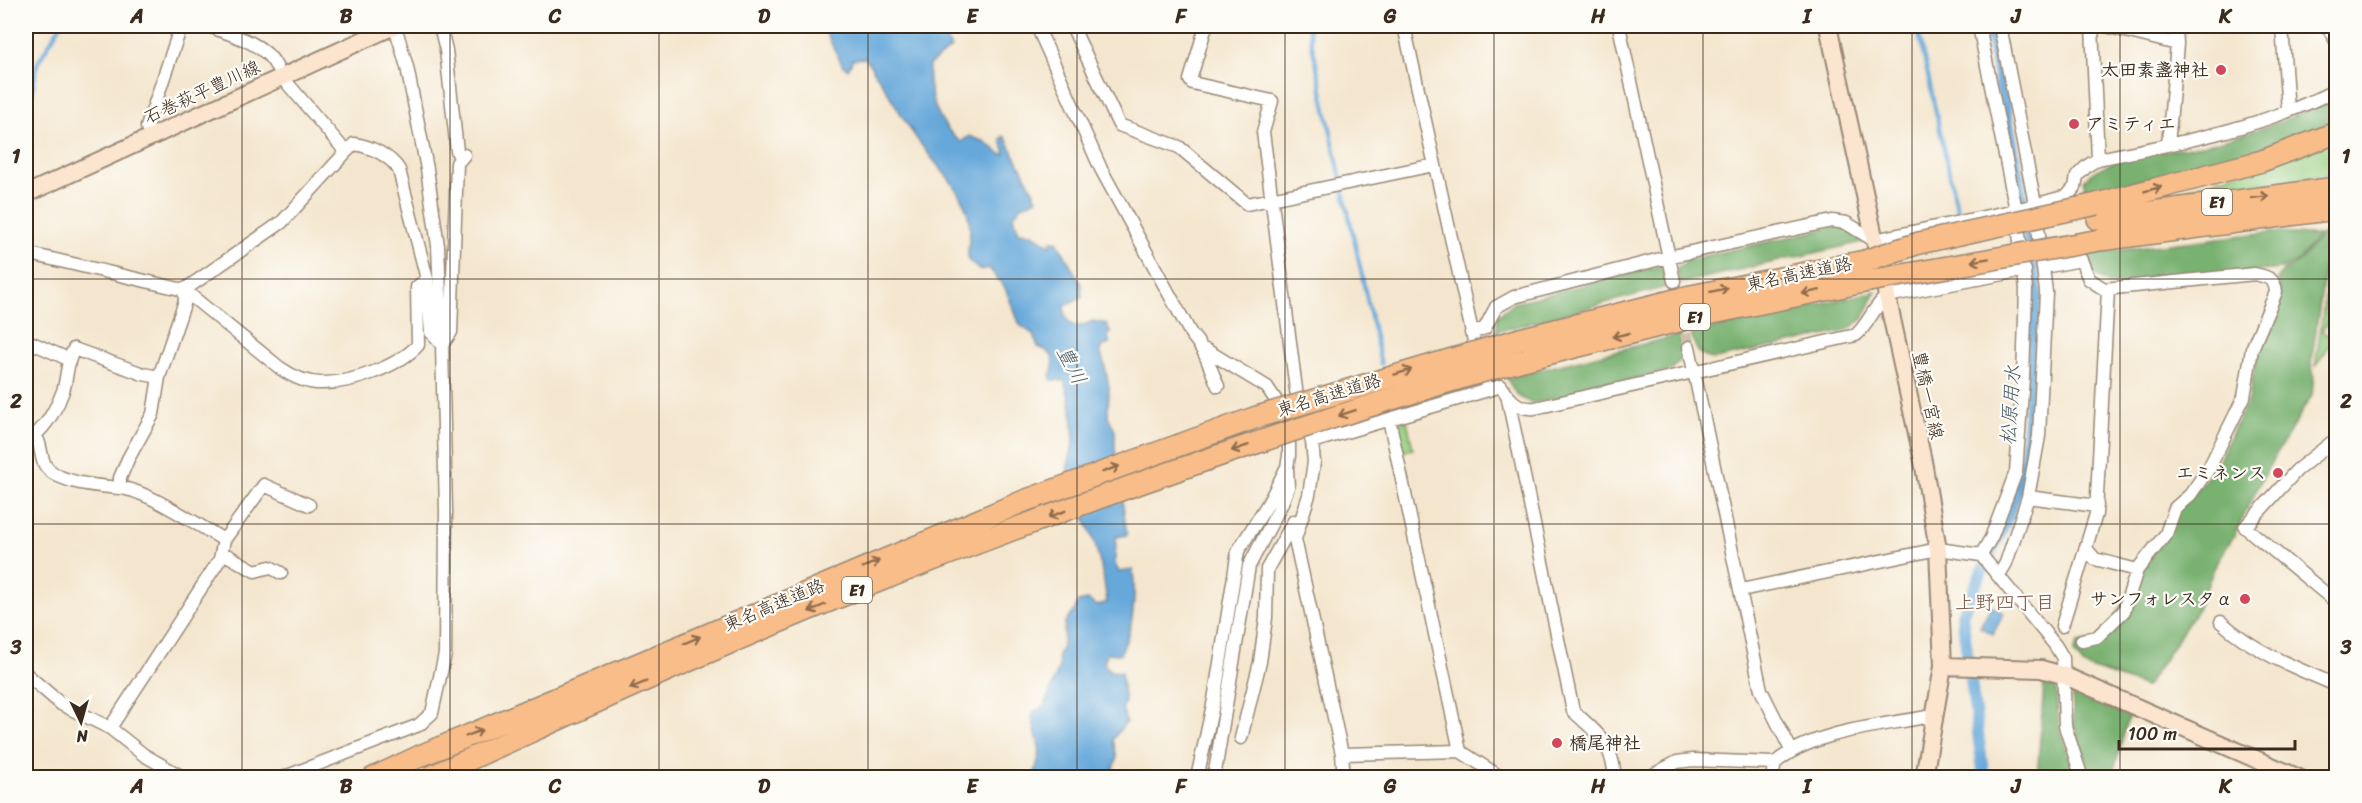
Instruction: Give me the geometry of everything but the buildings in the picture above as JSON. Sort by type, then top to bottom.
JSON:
[{"type":"highway","points":[[1867,271],[1919,243],[2097,211],[2262,161],[2337,133]]},
{"type":"highway","name":"E1","points":[[2097,211],[2337,188]]},
{"type":"highway","name":"東名高速道路","points":[[373,777],[1024,501],[1257,417],[1520,339],[1691,296],[2337,209]]},
{"type":"highway","name":"東名高速道路","points":[[428,777],[863,588],[1158,476],[1399,395],[1524,360],[1867,271]]},
{"type":"main road","name":"石巻萩平豊川線","points":[[26,194],[394,26]]},
{"type":"main road","name":"豊橋一宮線","points":[[1828,26],[1923,461],[1958,666],[1936,715],[1924,777]]},
{"type":"main road","points":[[1958,666],[2041,669],[2062,675],[2299,777]]},
{"type":"street","points":[[150,137],[147,127],[181,26]]},
{"type":"street","points":[[208,26],[245,39],[273,59],[276,66]]},
{"type":"street","points":[[282,777],[419,725],[432,713],[445,654],[446,512],[438,246],[427,169],[407,67],[394,26]]},
{"type":"street","points":[[440,26],[446,50],[457,151],[462,156],[452,332],[442,345]]},
{"type":"street","points":[[1037,26],[1101,169],[1191,334],[1222,363],[1258,381],[1275,399],[1289,444],[1288,487],[1254,555],[1248,574],[1214,777]]},
{"type":"street","points":[[1073,26],[1119,125],[1179,147],[1247,204],[1434,165]]},
{"type":"street","points":[[1206,26],[1190,80],[1192,83],[1272,101],[1263,132],[1298,397],[1312,442],[1312,482],[1295,539],[1342,754],[1344,777]]},
{"type":"street","points":[[1404,26],[1473,337],[1485,328],[1496,307],[1514,297],[1668,257],[1832,221],[1846,223],[1874,240],[2016,210],[2067,196],[2075,187],[2077,176],[2098,159],[2238,128],[2288,111],[2337,90]]},
{"type":"street","points":[[1618,26],[1674,281]]},
{"type":"street","points":[[1979,26],[2016,210],[2025,270],[2023,378],[2016,472],[1991,538],[1990,565],[2063,658],[2065,726],[2082,777]]},
{"type":"street","points":[[1741,590],[1938,549],[1990,565],[2006,563],[2028,497],[2039,436],[2046,292],[2035,204],[2000,26]]},
{"type":"street","points":[[2092,26],[2098,159]]},
{"type":"street","points":[[2106,26],[2177,44]]},
{"type":"street","points":[[2168,145],[2177,44],[2176,26]]},
{"type":"street","points":[[2282,26],[2288,111]]},
{"type":"street","points":[[2328,26],[2337,41]]},
{"type":"street","points":[[288,84],[346,152]]},
{"type":"street","points":[[184,290],[282,222],[354,144],[365,145],[394,162],[399,170],[427,279],[431,332],[442,345]]},
{"type":"street","points":[[26,253],[164,288],[184,290],[280,368],[294,377],[324,383],[380,370],[411,353],[418,345],[417,287],[427,279]]},
{"type":"street","points":[[2044,267],[2081,260],[2089,279],[2099,287],[2108,290],[2255,274],[2268,278],[2275,285],[2273,299],[2252,349],[2244,397],[2225,439],[2190,495],[2175,508],[2166,534],[2137,570],[2124,610],[2097,637],[2082,640]]},
{"type":"street","points":[[1508,399],[1521,407],[1535,408],[1856,335],[1866,325],[1878,303],[1887,296],[2025,270]]},
{"type":"street","points":[[120,488],[120,478],[128,459],[153,414],[159,376],[184,301],[184,290]]},
{"type":"street","points":[[2062,626],[2087,550],[2097,506],[2108,290]]},
{"type":"street","points":[[26,344],[30,342],[68,359]]},
{"type":"street","points":[[1689,347],[1761,690],[1791,750]]},
{"type":"street","points":[[159,376],[143,374],[74,349],[68,359],[63,391],[52,414],[30,433],[39,440],[49,471],[67,478],[120,488],[171,510],[255,571],[270,567],[281,573]]},
{"type":"street","points":[[1206,350],[1207,360],[1218,386]]},
{"type":"street","points":[[1312,442],[1487,387],[1501,386],[1508,399],[1573,711],[1603,737],[1614,766],[1615,777]]},
{"type":"street","points":[[1389,419],[1460,751]]},
{"type":"street","points":[[2337,439],[2297,470],[2245,527],[2337,602]]},
{"type":"street","points":[[1197,777],[1214,700],[1238,551],[1287,467]]},
{"type":"street","points":[[110,728],[264,485],[309,505]]},
{"type":"street","points":[[2028,497],[2097,506]]},
{"type":"street","points":[[1241,738],[1260,662],[1266,618],[1268,569],[1294,521]]},
{"type":"street","points":[[2087,550],[2095,559],[2137,570]]},
{"type":"street","points":[[2221,622],[2239,638],[2286,665],[2337,684]]},
{"type":"street","points":[[26,675],[61,704],[110,728],[144,755],[184,777]]},
{"type":"street","points":[[1772,777],[1775,763],[1791,750],[1819,739],[1936,715]]},
{"type":"street","points":[[1342,754],[1460,751],[1502,777]]},
{"type":"street","points":[[1647,777],[1677,762],[1693,759],[1775,763]]},
{"type":"green space","points":[[2336,97],[2336,120],[2306,133],[2212,163],[2084,193],[2084,180],[2109,164],[2243,134],[2291,117]]},
{"type":"green space","points":[[2336,140],[2336,174],[2170,195]]},
{"type":"green space","points":[[1834,227],[1844,227],[1868,241],[1680,283],[1677,269],[1687,260]]},
{"type":"green space","points":[[2270,232],[2318,236],[2298,261],[2281,269],[2110,285],[2093,273],[2087,254]]},
{"type":"green space","points":[[2330,234],[2311,364],[2314,375],[2312,395],[2266,471],[2234,536],[2216,564],[2197,610],[2146,687],[2084,666],[2074,653],[2078,643],[2102,639],[2178,510],[2214,470],[2249,397],[2258,349],[2280,294],[2278,279],[2283,271],[2299,262],[2321,235]]},
{"type":"green space","points":[[2332,235],[2336,235],[2336,288],[2329,299],[2325,297]]},
{"type":"green space","points":[[1659,267],[1666,273],[1670,286],[1496,332],[1498,316],[1513,303]]},
{"type":"green space","points":[[1876,291],[1863,319],[1846,331],[1715,359],[1705,357],[1698,351],[1691,333]]},
{"type":"green space","points":[[2325,299],[2336,308],[2322,331],[2334,339],[2315,367]]},
{"type":"green space","points":[[1680,335],[1684,356],[1671,370],[1535,403],[1517,395],[1507,378]]},
{"type":"green space","points":[[1407,420],[1413,449],[1401,452],[1395,423]]},
{"type":"green space","points":[[2044,684],[2056,686],[2059,727],[2076,777],[2037,778]]},
{"type":"green space","points":[[2072,686],[2130,712],[2112,777],[2091,775],[2074,724]]},
{"type":"water","name":"豊川","points":[[822,26],[939,26],[951,48],[929,65],[932,97],[940,118],[961,142],[969,136],[985,142],[1001,154],[1005,154],[1001,139],[1004,136],[1037,199],[1022,206],[1013,216],[1019,232],[1031,233],[1051,246],[1051,241],[1057,241],[1081,284],[1082,296],[1064,307],[1070,323],[1082,326],[1093,321],[1106,324],[1110,332],[1108,337],[1110,344],[1101,347],[1100,351],[1109,387],[1108,416],[1115,431],[1115,448],[1127,535],[1116,537],[1115,564],[1119,572],[1133,570],[1134,592],[1133,613],[1125,644],[1120,654],[1107,653],[1104,664],[1110,671],[1121,672],[1125,703],[1122,707],[1126,722],[1113,739],[1117,758],[1110,777],[1034,777],[1040,752],[1032,716],[1034,711],[1045,706],[1059,667],[1058,656],[1063,643],[1065,622],[1074,612],[1078,602],[1088,600],[1097,606],[1107,602],[1095,544],[1067,470],[1074,440],[1072,412],[1065,381],[1052,380],[1050,376],[1053,358],[1048,352],[1038,347],[1034,335],[1020,325],[1005,288],[989,268],[979,270],[968,260],[969,219],[961,197],[917,139],[865,58],[853,59],[848,69],[843,66]]},
{"type":"water","points":[[1991,606],[2004,613],[1993,634],[1980,627]]},
{"type":"waterway","points":[[26,129],[37,64],[60,26]]},
{"type":"waterway","points":[[1308,26],[1381,364]]},
{"type":"waterway","points":[[1917,26],[1959,217]]},
{"type":"waterway","name":"松原用水","points":[[1984,778],[1962,614],[2004,525],[2021,479],[2027,454],[2036,294],[2033,259],[1990,26]]},
{"type":"tunnel","points":[[1674,281],[1689,347]]},
{"type":"place","name":"太田素盞神社","points":[[2221,70]]},
{"type":"place","name":"アミティエ","points":[[2074,124]]},
{"type":"place","name":"エミネンス","points":[[2278,473]]},
{"type":"place","name":"サンフォレスタα","points":[[2245,599]]},
{"type":"place","name":"橋尾神社","points":[[1557,743]]},
{"type":"district","name":"上野四丁目","points":[[2005,602]]}]
